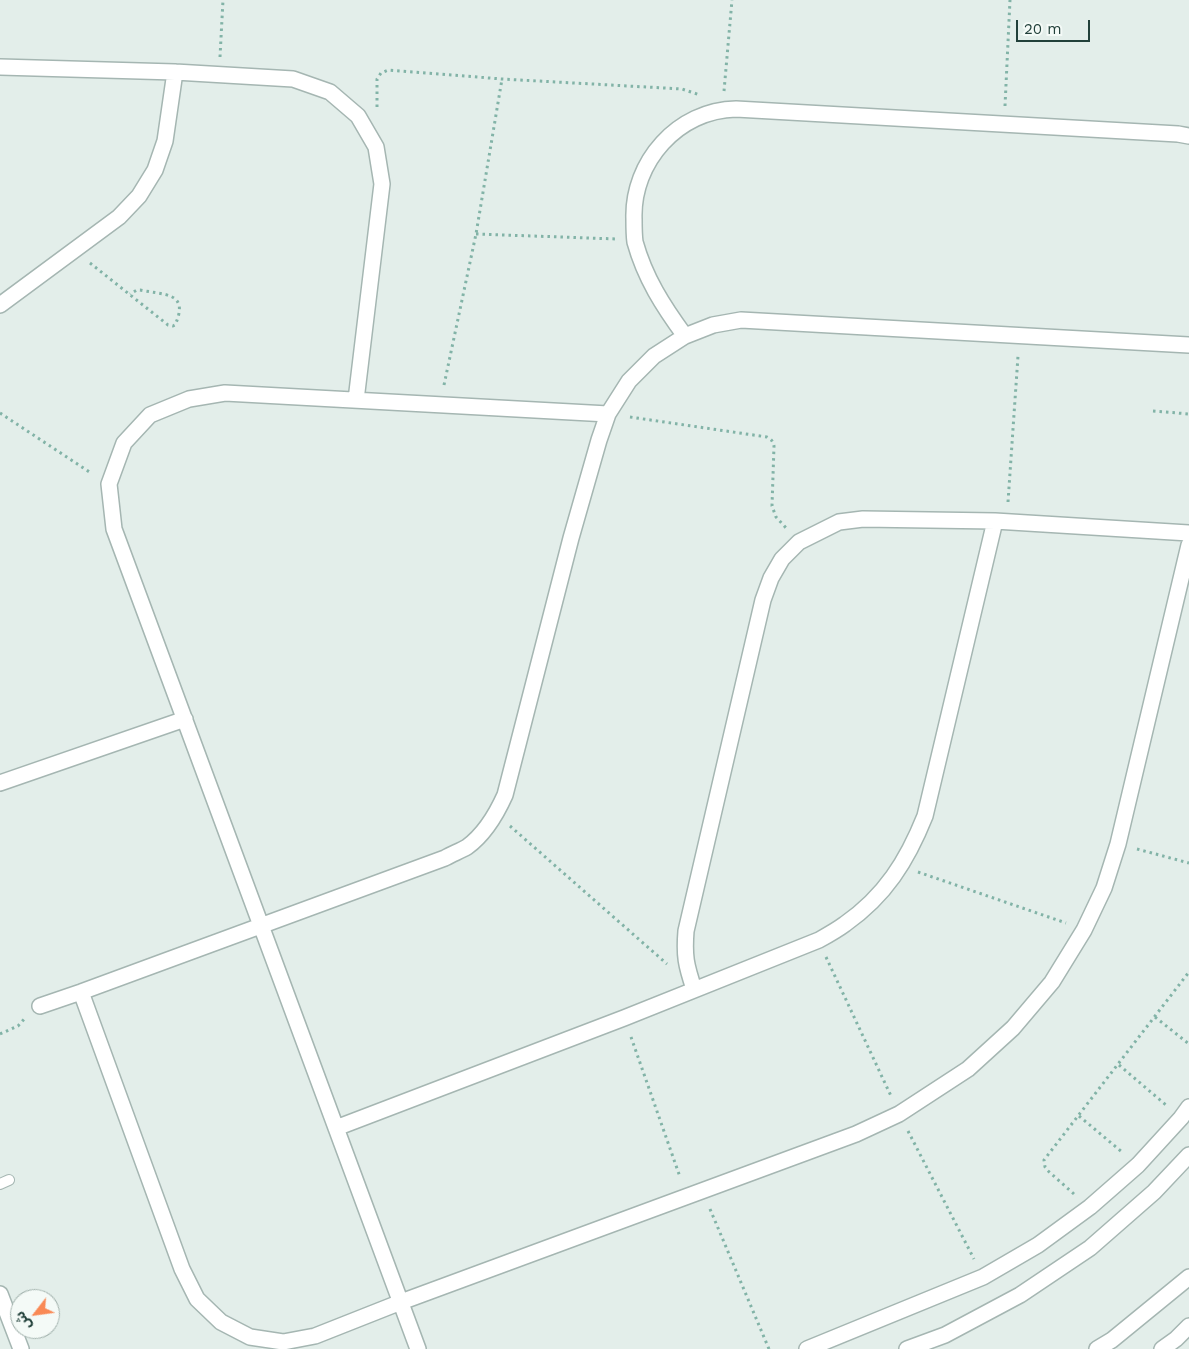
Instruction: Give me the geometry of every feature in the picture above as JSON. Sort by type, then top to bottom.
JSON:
[{"type":"street","points":[[0,67],[175,72],[293,79],[330,92],[358,116],[376,148],[382,184],[356,400]]},
{"type":"street","points":[[0,305],[119,217],[139,196],[155,170],[165,141],[175,72]]},
{"type":"street","points":[[685,336],[664,307],[643,269],[635,240],[634,207],[640,179],[653,154],[671,133],[695,118],[722,109],[1189,136]]},
{"type":"street","points":[[40,1006],[445,858],[467,847],[484,832],[497,814],[505,795],[571,538],[608,414],[629,381],[654,356],[685,336],[713,326],[741,320],[1189,344]]},
{"type":"street","points":[[418,1349],[114,529],[109,484],[124,442],[150,415],[189,399],[225,393],[608,414]]},
{"type":"street","points":[[694,989],[686,966],[686,931],[761,609],[771,578],[782,559],[799,542],[839,522],[863,519],[1000,522],[1189,533]]},
{"type":"street","points":[[336,1128],[624,1018],[819,940],[846,924],[867,907],[901,866],[914,844],[925,816],[1000,522]]},
{"type":"street","points":[[81,992],[182,1269],[197,1299],[220,1322],[250,1337],[283,1342],[316,1336],[401,1302],[856,1134],[899,1114],[968,1069],[1013,1028],[1052,982],[1084,930],[1104,888],[1118,844],[1189,545]]},
{"type":"street","points":[[0,783],[185,719]]},
{"type":"street","points":[[807,1349],[983,1277],[1038,1245],[1090,1207],[1138,1165],[1185,1112]]},
{"type":"street","points":[[907,1349],[944,1335],[1020,1295],[1090,1248],[1154,1192],[1189,1155]]},
{"type":"street","points":[[1097,1349],[1112,1340],[1189,1277]]},
{"type":"street","points":[[0,1294],[21,1349]]},
{"type":"street","points":[[1162,1349],[1189,1326]]},
{"type":"path","points":[[220,75],[223,0]]},
{"type":"path","points":[[377,108],[377,79],[380,73],[388,70],[502,79],[682,89],[703,96],[722,109],[732,0]]},
{"type":"path","points":[[1005,124],[1010,0]]},
{"type":"path","points":[[440,405],[476,234],[502,79]]},
{"type":"path","points":[[476,234],[635,240]]},
{"type":"path","points":[[74,250],[168,326],[173,326],[177,323],[180,305],[172,296],[140,290],[130,294]]},
{"type":"path","points":[[1000,522],[1020,335]]},
{"type":"path","points":[[1153,411],[1189,414]]},
{"type":"path","points":[[0,413],[109,484]]},
{"type":"path","points":[[608,414],[767,436],[770,438],[774,446],[773,511],[776,517],[799,542]]},
{"type":"path","points":[[497,814],[694,989]]},
{"type":"path","points":[[1118,844],[1189,863]]},
{"type":"path","points":[[901,866],[1084,930]]},
{"type":"path","points":[[1090,1207],[1047,1170],[1044,1163],[1046,1158],[1189,972]]},
{"type":"path","points":[[1154,1017],[1189,1044]]},
{"type":"path","points":[[624,1018],[687,1197]]},
{"type":"path","points":[[0,1034],[8,1031]]},
{"type":"path","points":[[1118,1065],[1185,1112]]},
{"type":"path","points":[[1079,1116],[1138,1165]]},
{"type":"path","points":[[702,1191],[769,1349]]}]
